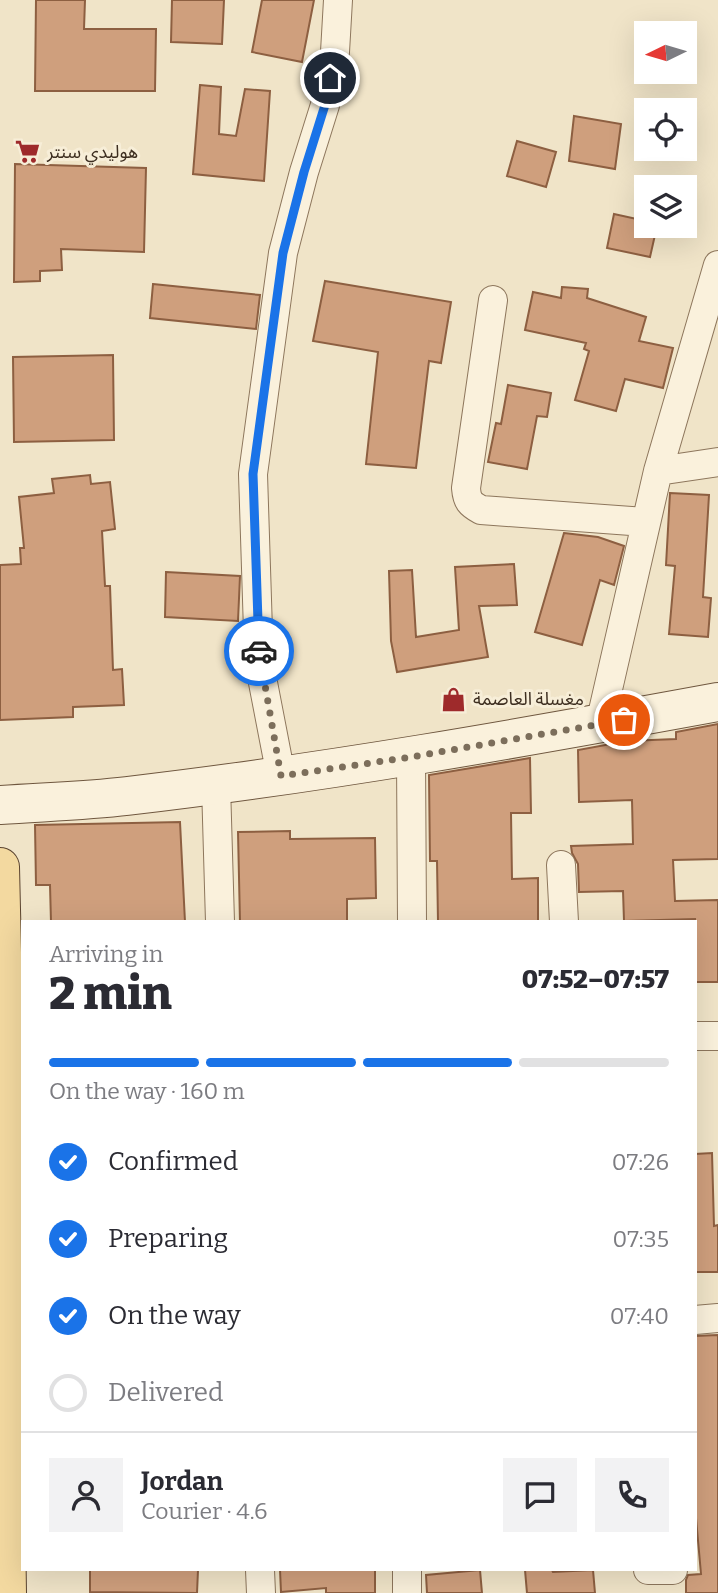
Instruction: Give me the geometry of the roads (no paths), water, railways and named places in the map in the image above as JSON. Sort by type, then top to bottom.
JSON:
[{"type":"main road","points":[[0,867],[15,1528],[7,1593]]},
{"type":"street","points":[[281,776],[259,662],[253,474],[283,253],[325,105],[335,52],[338,0]]},
{"type":"street","points":[[600,724],[658,471],[718,265]]},
{"type":"street","points":[[493,300],[466,488],[467,499],[481,510],[645,522]]},
{"type":"street","points":[[658,471],[718,462]]},
{"type":"street","points":[[0,805],[123,796],[281,776],[411,757],[718,702]]},
{"type":"street","points":[[411,757],[412,920]]},
{"type":"street","points":[[216,785],[220,920]]},
{"type":"street","points":[[561,864],[564,920]]},
{"type":"street","points":[[697,1036],[718,1037]]},
{"type":"street","points":[[697,1320],[718,1318]]},
{"type":"street","points":[[261,1571],[261,1593]]},
{"type":"street","points":[[407,1571],[407,1593]]},
{"type":"place","name":"هوليدي سنتر","points":[[27,152]]},
{"type":"place","name":"مغسلة العاصمة","points":[[453,699]]}]
